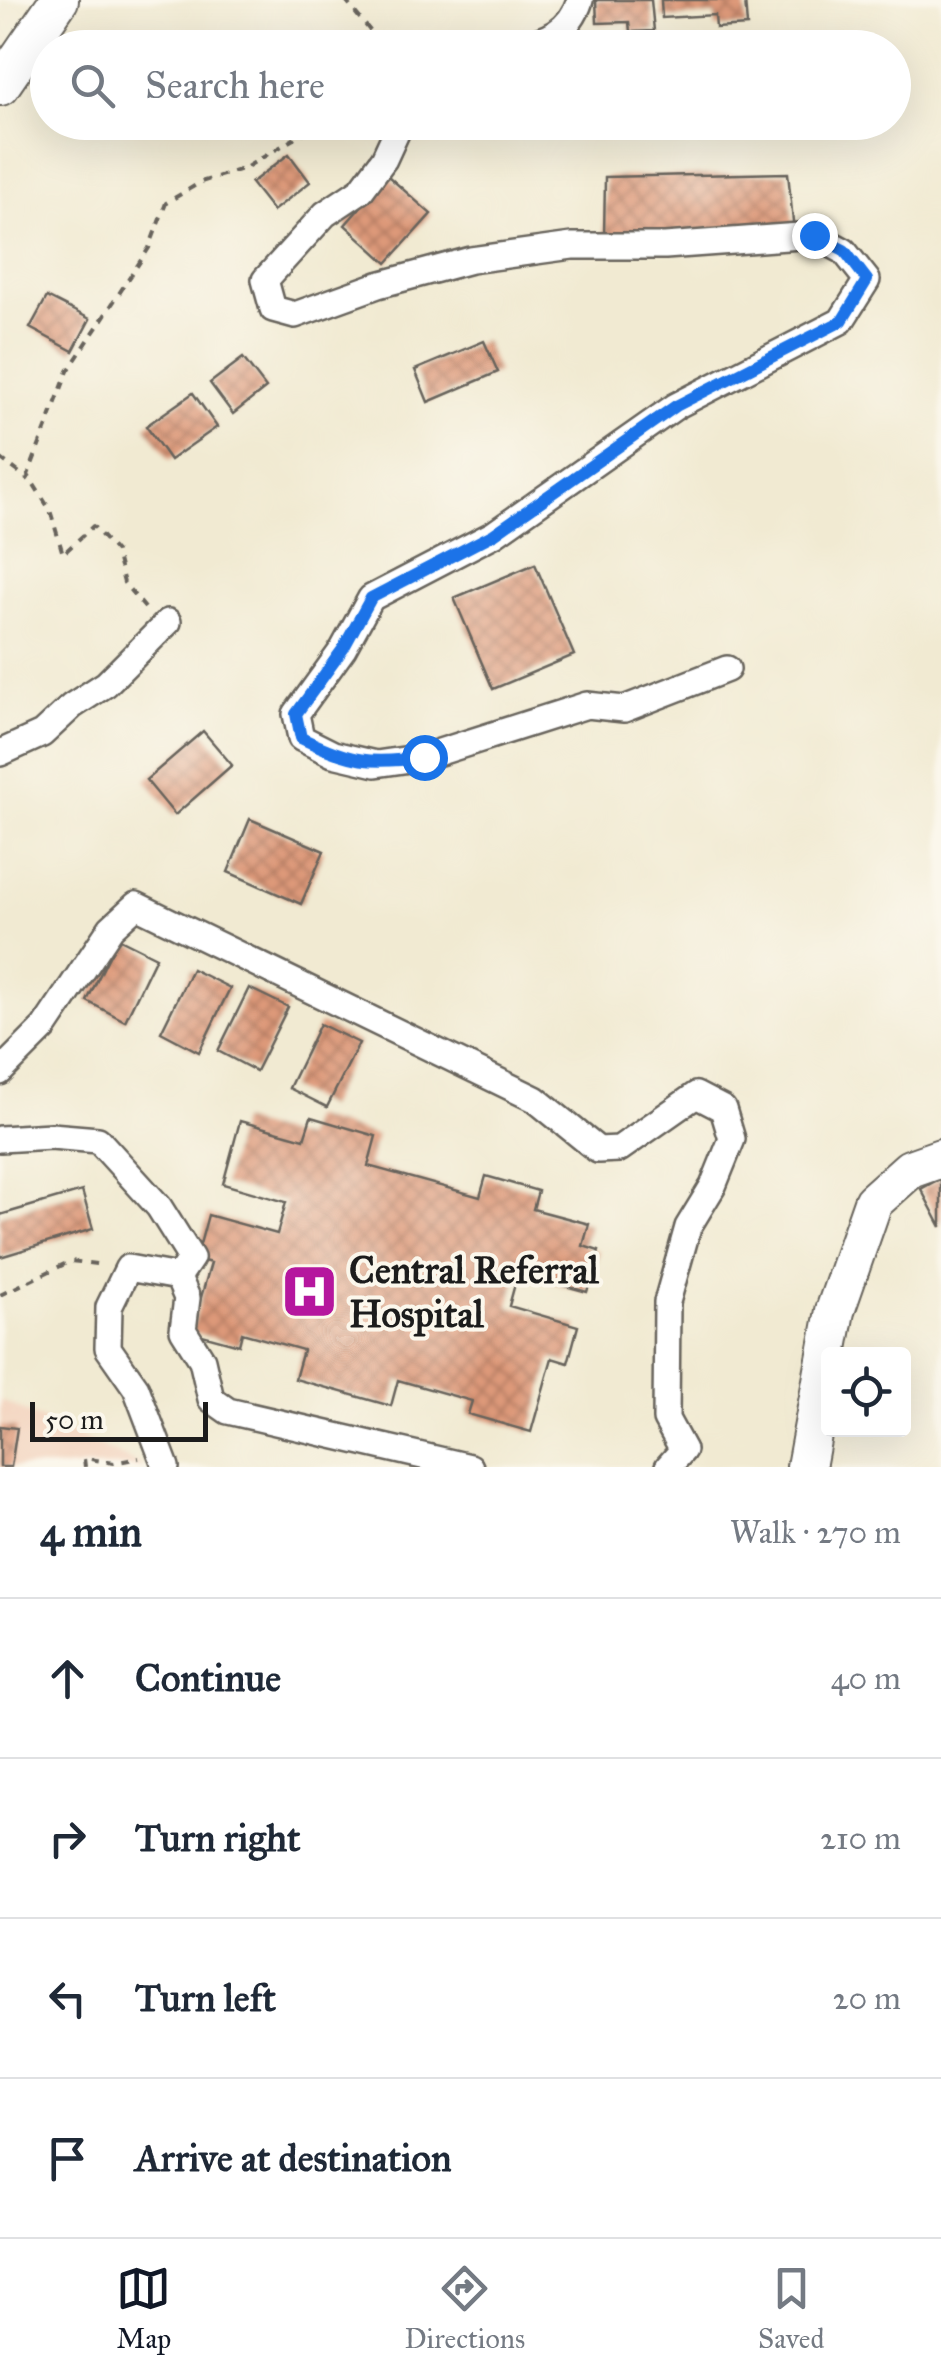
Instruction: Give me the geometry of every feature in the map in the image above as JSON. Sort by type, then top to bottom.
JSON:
[{"type":"highway","points":[[38,30],[59,0]]},
{"type":"highway","points":[[0,86],[30,42]]},
{"type":"highway","points":[[806,1467],[835,1311],[873,1202],[910,1169],[941,1158]]},
{"type":"street","points":[[560,30],[574,18],[580,0]]},
{"type":"street","points":[[393,140],[361,190],[325,214],[265,280],[273,309],[295,314],[378,285],[471,260],[572,246],[665,246],[814,235],[844,250],[867,280],[842,321],[676,406],[494,534],[371,598],[343,649],[296,714],[301,738],[332,754],[376,764],[424,757],[587,705],[624,708],[726,669]]},
{"type":"street","points":[[0,753],[42,734],[72,706],[106,684],[163,626]]},
{"type":"street","points":[[0,1072],[44,1028],[111,928],[136,905],[534,1100],[598,1150],[619,1149],[696,1095],[723,1109],[732,1139],[713,1186],[688,1228],[667,1302],[666,1418],[683,1450],[668,1467]]},
{"type":"street","points":[[0,1139],[51,1136],[98,1140],[159,1208],[191,1258],[178,1276]]},
{"type":"street","points":[[166,1467],[136,1388],[108,1348],[108,1306],[128,1268],[178,1276]]},
{"type":"street","points":[[178,1276],[187,1298],[183,1330],[202,1360],[210,1398],[228,1411],[470,1467]]},
{"type":"path","points":[[346,0],[370,30]]},
{"type":"path","points":[[163,626],[124,582],[116,552],[93,526],[64,554],[50,510],[28,476],[68,371],[149,248],[166,203],[201,182],[245,168],[298,140]]},
{"type":"path","points":[[0,458],[33,483]]},
{"type":"path","points":[[0,1295],[71,1261],[128,1268]]},
{"type":"path","points":[[85,1467],[84,1458],[114,1463],[144,1456],[154,1431]]},
{"type":"shaded area","points":[[0,1400],[145,1467],[0,1467]]},
{"type":"building","points":[[596,0],[651,0],[654,30],[630,30],[629,22],[597,23]]},
{"type":"building","points":[[661,0],[745,0],[747,26],[716,28],[715,15],[662,18]]},
{"type":"building","points":[[289,154],[310,182],[273,211],[251,183]]},
{"type":"building","points":[[788,173],[794,231],[604,238],[605,177]]},
{"type":"building","points":[[388,176],[431,214],[387,263],[345,225]]},
{"type":"building","points":[[47,297],[90,319],[73,351],[30,328]]},
{"type":"building","points":[[484,341],[498,372],[428,402],[415,370]]},
{"type":"building","points":[[243,358],[266,388],[233,414],[210,383]]},
{"type":"building","points":[[193,393],[217,427],[170,460],[146,426]]},
{"type":"building","points":[[535,564],[574,655],[493,689],[454,598]]},
{"type":"building","points":[[203,731],[232,765],[175,815],[146,780]]},
{"type":"building","points":[[250,819],[324,851],[301,904],[228,872]]},
{"type":"building","points":[[118,938],[156,957],[125,1021],[87,1001]]},
{"type":"building","points":[[192,969],[230,988],[199,1052],[161,1032]]},
{"type":"building","points":[[249,988],[288,1007],[256,1071],[218,1051]]},
{"type":"building","points":[[320,1024],[359,1043],[327,1107],[289,1088]]},
{"type":"building","points":[[311,1117],[376,1136],[368,1166],[480,1197],[486,1176],[538,1191],[533,1209],[589,1224],[583,1246],[599,1251],[587,1292],[518,1273],[509,1306],[578,1326],[568,1363],[552,1358],[531,1432],[468,1414],[472,1401],[398,1380],[391,1406],[295,1379],[303,1350],[242,1333],[239,1345],[191,1332],[211,1263],[196,1259],[208,1215],[277,1234],[286,1202],[223,1184],[240,1121],[304,1139]]},
{"type":"building","points":[[941,1178],[941,1227],[921,1189]]},
{"type":"building","points":[[82,1191],[93,1229],[0,1257],[0,1215]]},
{"type":"building","points":[[0,1426],[17,1428],[11,1467],[0,1467]]},
{"type":"place","name":"Central Referral Hospital","points":[[310,1292]]},
{"type":"route","points":[[424,757],[376,764],[332,754],[301,738],[296,714],[343,649],[371,598],[494,534],[676,406],[842,321],[867,280],[844,250],[814,235]]}]
